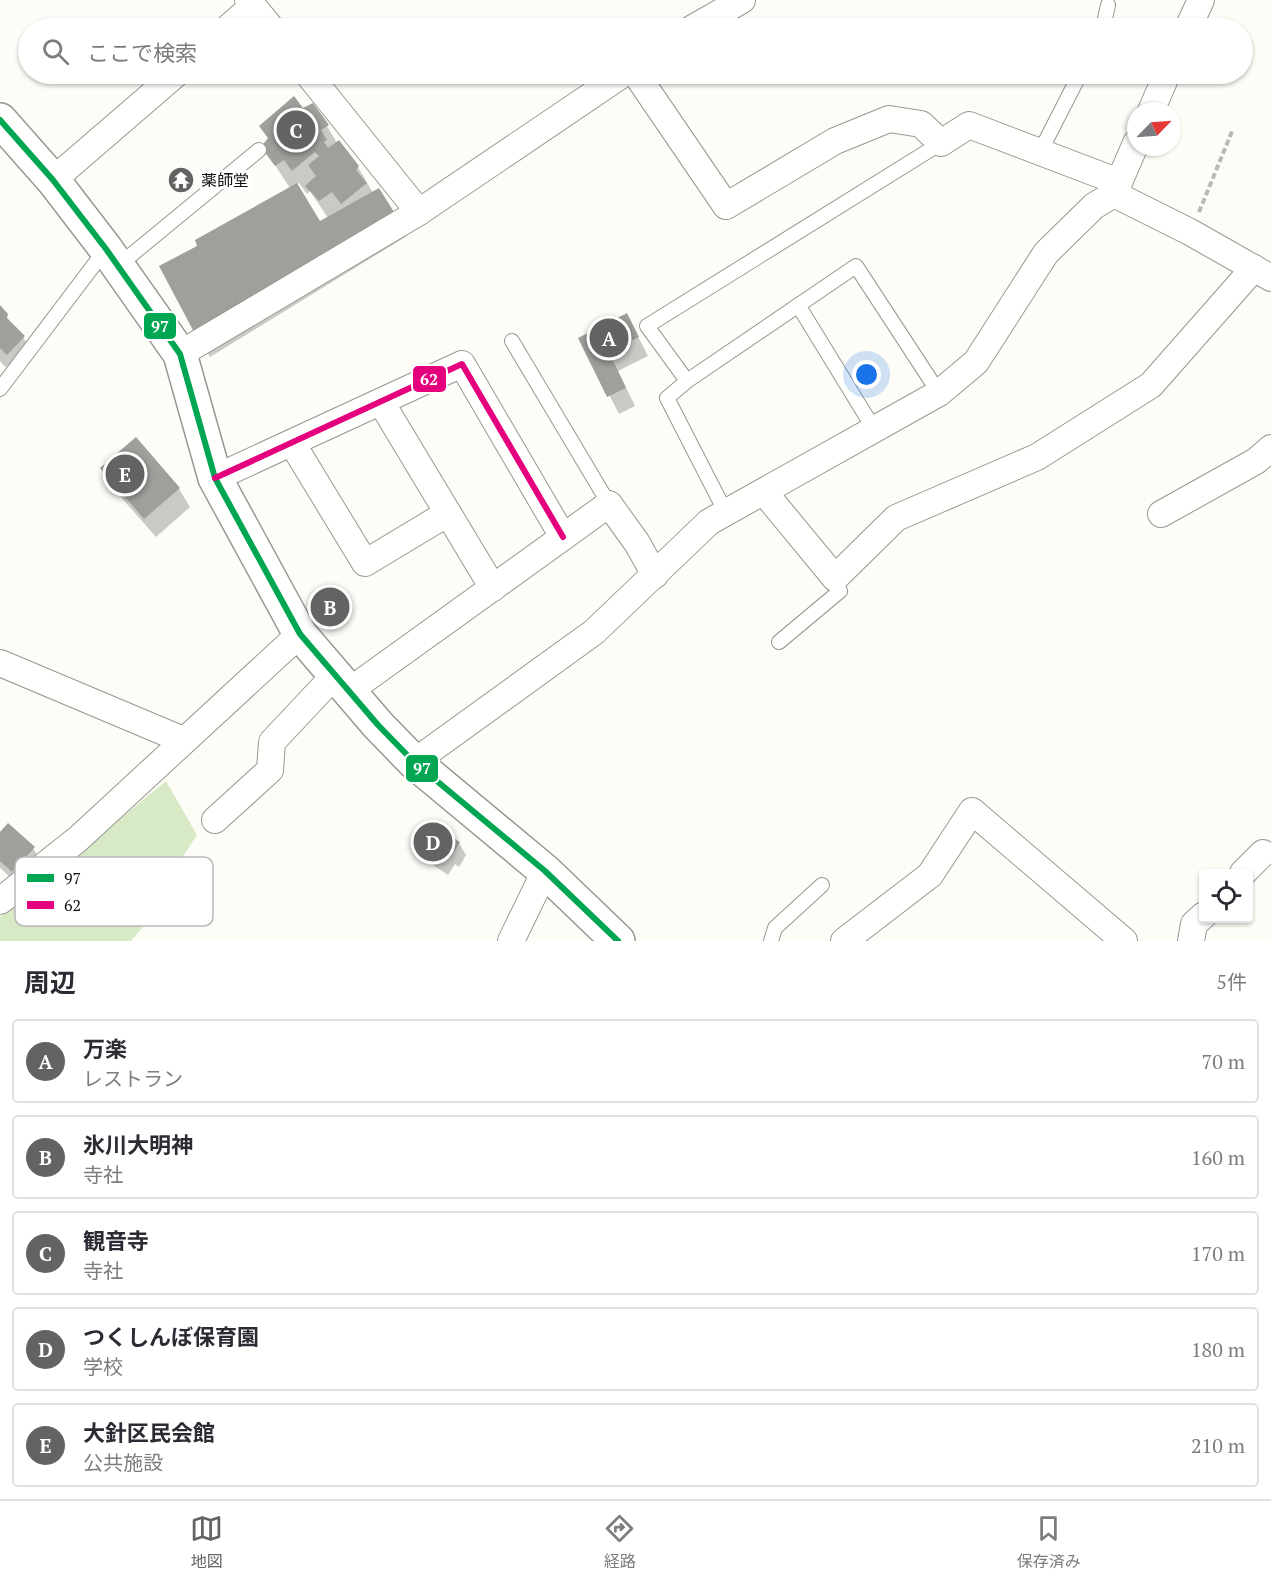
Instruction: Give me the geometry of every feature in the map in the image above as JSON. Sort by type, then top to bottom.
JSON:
[{"type":"street","points":[[710,18],[742,0]]},
{"type":"street","points":[[1193,18],[1201,0]]},
{"type":"street","points":[[237,18],[251,3],[263,18]]},
{"type":"street","points":[[53,180],[164,84]]},
{"type":"street","points":[[316,84],[418,212]]},
{"type":"street","points":[[180,354],[418,212],[607,84]]},
{"type":"street","points":[[643,84],[726,206],[835,141],[889,119],[921,124],[941,142],[969,125],[1116,188],[1263,273],[1150,385],[1037,457],[896,518],[835,578],[764,492]]},
{"type":"street","points":[[1154,102],[1162,84]]},
{"type":"street","points":[[0,120],[53,180],[112,257],[180,354],[215,478],[300,634],[414,762],[545,871],[611,938]]},
{"type":"street","points":[[414,762],[594,632],[709,522],[939,393],[976,362],[1046,253],[1116,188],[1130,156]]},
{"type":"street","points":[[215,478],[462,364],[563,537]]},
{"type":"street","points":[[381,402],[493,588]]},
{"type":"street","points":[[292,443],[365,563],[448,513]]},
{"type":"street","points":[[1161,514],[1256,461],[1271,448]]},
{"type":"street","points":[[215,820],[270,770],[272,742],[342,683],[493,588],[609,504],[637,543],[655,575]]},
{"type":"street","points":[[55,857],[79,838],[300,634]]},
{"type":"street","points":[[0,663],[183,740]]},
{"type":"street","points":[[844,941],[930,875],[972,811],[1124,941]]},
{"type":"street","points":[[1247,869],[1263,853]]},
{"type":"street","points":[[511,941],[545,871]]},
{"type":"street","points":[[0,901],[15,889]]},
{"type":"street","points":[[1191,941],[1194,924],[1199,919]]},
{"type":"lane","points":[[1105,18],[1108,5]]},
{"type":"lane","points":[[1039,154],[1075,84]]},
{"type":"lane","points":[[687,381],[647,326],[941,142]]},
{"type":"lane","points":[[0,388],[5,369],[112,257],[259,150]]},
{"type":"lane","points":[[726,513],[668,398],[687,381],[856,266],[939,393]]},
{"type":"lane","points":[[798,305],[874,429]]},
{"type":"lane","points":[[512,341],[609,504]]},
{"type":"lane","points":[[779,642],[840,591],[835,578]]},
{"type":"lane","points":[[771,941],[775,928],[822,885]]},
{"type":"path","points":[[1191,232],[1233,129]]},
{"type":"green space","points":[[166,781],[197,835],[182,857],[73,857]]},
{"type":"green space","points":[[15,905],[15,926],[144,926],[131,941],[0,941],[0,917]]},
{"type":"building","points":[[294,96],[303,108],[313,103],[329,125],[321,130],[327,140],[324,142],[328,148],[339,140],[359,166],[356,170],[367,183],[341,204],[332,192],[319,201],[305,186],[316,176],[308,165],[319,156],[315,152],[292,171],[284,160],[275,166],[261,147],[268,138],[259,126]]},
{"type":"building","points":[[297,183],[320,221],[379,188],[394,212],[195,334],[159,266],[197,246],[195,240]]},
{"type":"building","points":[[0,305],[8,314],[7,318],[25,336],[7,355],[0,348]]},
{"type":"building","points":[[627,313],[639,337],[609,352],[626,388],[607,397],[578,338]]},
{"type":"building","points":[[136,437],[180,488],[144,519],[100,468]]},
{"type":"building","points":[[428,822],[460,842],[452,855],[448,853],[441,863],[411,843],[419,829],[422,830]]},
{"type":"building","points":[[8,823],[35,847],[26,857],[15,857],[15,869],[12,872],[0,861],[0,832]]},
{"type":"transit line","name":"97","points":[[0,120],[53,180],[106,249],[180,354],[215,478],[300,634],[378,725],[414,762],[545,871],[618,941]]},
{"type":"transit line","name":"62","points":[[215,478],[462,364],[563,537]]},
{"type":"place","name":"観音寺","points":[[296,130]]},
{"type":"place","name":"薬師堂","points":[[181,180]]},
{"type":"place","name":"万楽","points":[[609,338]]},
{"type":"place","name":"大針区民会館","points":[[125,474]]},
{"type":"place","name":"氷川大明神","points":[[330,607]]},
{"type":"place","name":"つくしんぼ保育園","points":[[433,842]]}]
